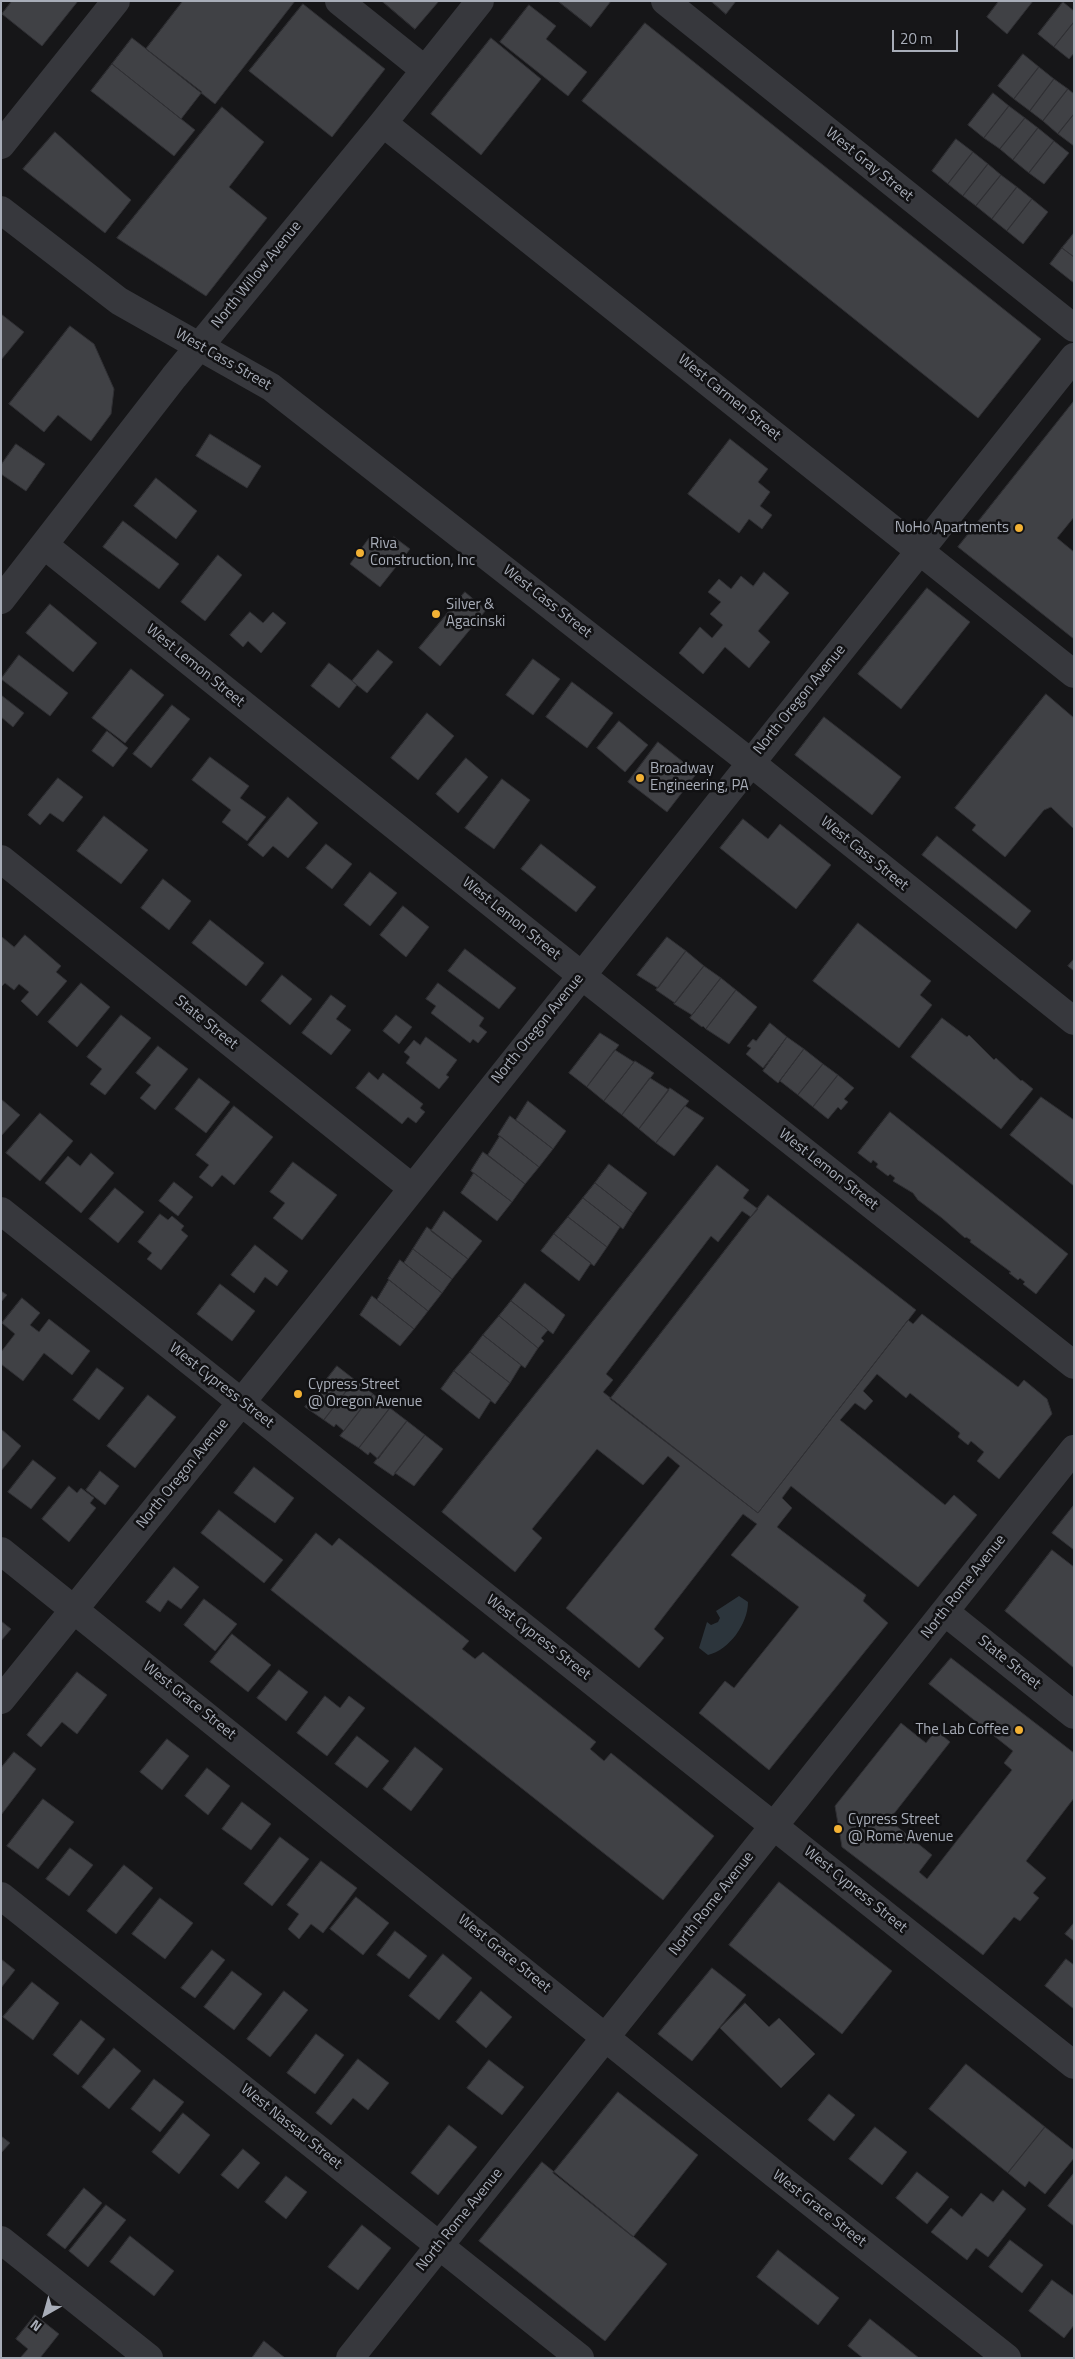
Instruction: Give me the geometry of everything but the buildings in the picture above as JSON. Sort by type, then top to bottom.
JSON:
[{"type":"street","points":[[1,145],[116,1]]},
{"type":"street","points":[[339,1],[425,70]]},
{"type":"street","name":"North Willow Avenue","points":[[1,600],[200,345],[383,123],[480,1]]},
{"type":"street","name":"West Gray Street","points":[[665,1],[1074,328]]},
{"type":"street","name":"West Carmen Street","points":[[383,123],[1074,674]]},
{"type":"street","name":"West Cass Street","points":[[1,210],[119,301],[272,387],[750,762],[1074,1021]]},
{"type":"street","name":"North Oregon Avenue","points":[[1,1700],[241,1402],[750,762],[921,551],[1074,357]]},
{"type":"street","name":"West Lemon Street","points":[[44,545],[580,975],[1074,1365]]},
{"type":"street","name":"State Street","points":[[1,859],[411,1187]]},
{"type":"street","name":"West Cypress Street","points":[[1,1211],[1074,2065]]},
{"type":"street","name":"North Rome Avenue","points":[[350,2358],[1074,1449]]},
{"type":"street","name":"West Grace Street","points":[[1,1551],[607,2037],[776,2175],[1007,2358]]},
{"type":"street","name":"State Street","points":[[945,1612],[1074,1714]]},
{"type":"street","name":"West Nassau Street","points":[[1,1896],[580,2358]]},
{"type":"street","points":[[1,2240],[149,2358]]},
{"type":"shaded area","points":[[739,1596],[748,1602],[745,1619],[741,1627],[723,1648],[708,1655],[699,1648],[707,1622],[711,1625],[718,1622],[720,1618],[716,1611]]},
{"type":"place","name":"NoHo Apartments","points":[[1019,528]]},
{"type":"place","name":"Riva Construction, Inc","points":[[360,553]]},
{"type":"place","name":"Silver & Agacinski","points":[[436,614]]},
{"type":"place","name":"Broadway Engineering, PA","points":[[640,778]]},
{"type":"place","name":"Cypress Street @ Oregon Avenue","points":[[298,1394]]},
{"type":"place","name":"The Lab Coffee","points":[[1019,1730]]},
{"type":"place","name":"Cypress Street @ Rome Avenue","points":[[838,1829]]}]
